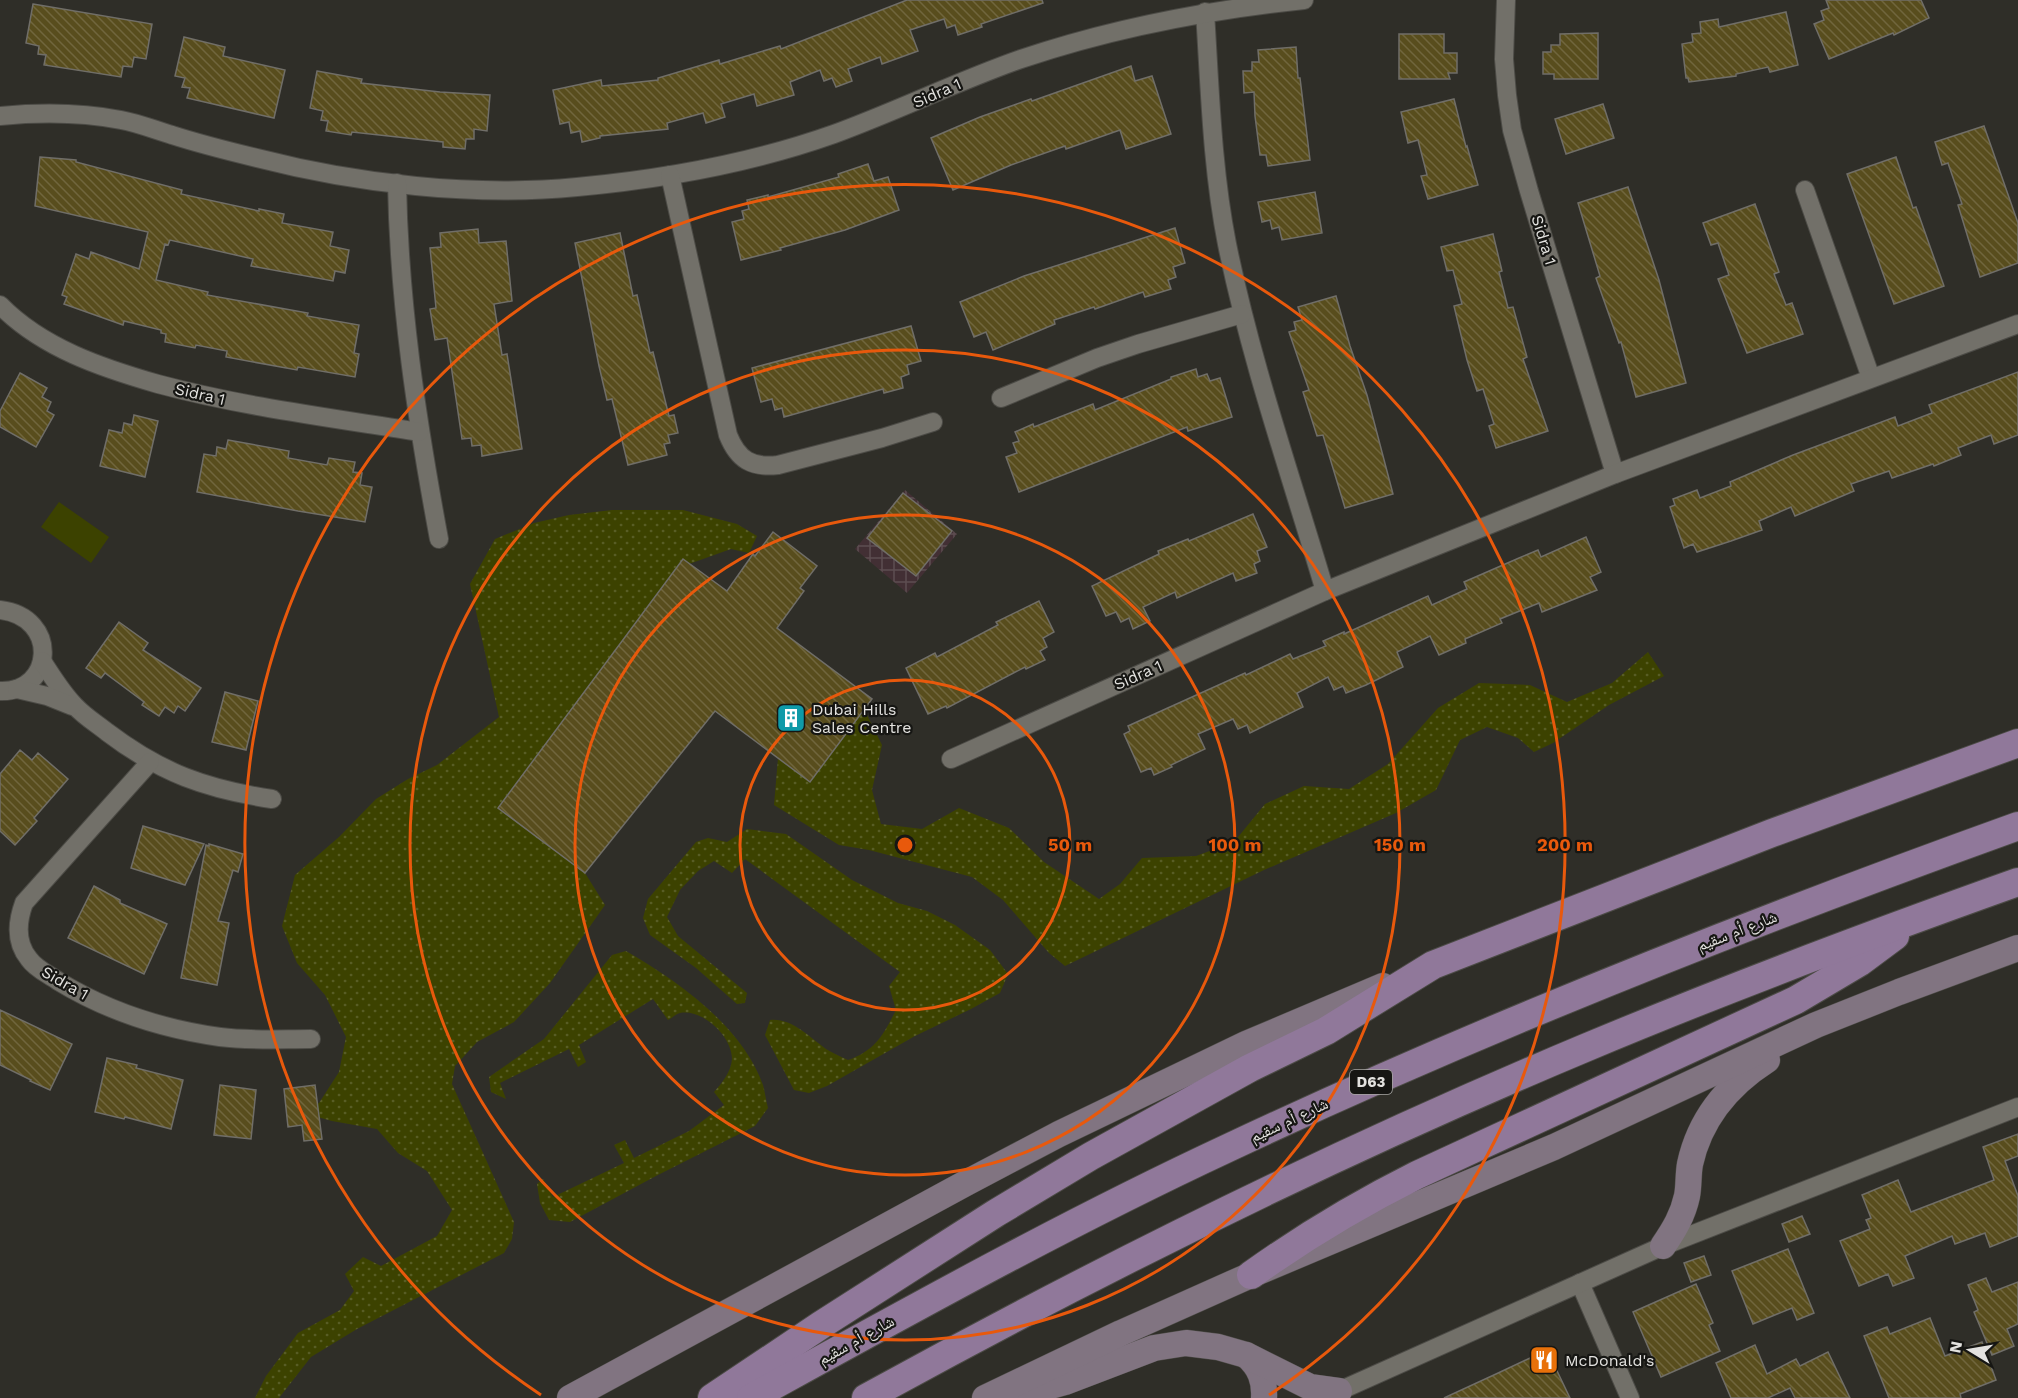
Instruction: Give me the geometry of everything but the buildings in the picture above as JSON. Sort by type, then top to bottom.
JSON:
[{"type":"main road","points":[[570,1398],[966,1183],[1090,1119],[1246,1044],[1433,965],[1740,845],[2018,743]]},
{"type":"main road","name":"شارع أم سقيم","points":[[751,1398],[1107,1206],[1348,1093],[1435,1054],[1667,959],[2018,826]]},
{"type":"main road","points":[[866,1398],[1090,1279],[1363,1146],[1584,1048],[1717,994],[2018,882]]},
{"type":"main road","points":[[1251,1275],[1331,1221],[1408,1179],[1796,999],[1860,962],[1918,918]]},
{"type":"main road","points":[[985,1398],[1121,1333],[1251,1275],[1554,1147],[1816,1026],[1899,992],[2018,948]]},
{"type":"main road","points":[[712,1398],[996,1213],[1072,1167],[1170,1111],[1326,1031],[1433,965]]},
{"type":"main road","points":[[1663,1246],[1684,1207],[1692,1155],[1710,1114],[1724,1094],[1742,1078],[1794,1044],[1816,1026]]},
{"type":"main road","points":[[1006,1398],[1065,1382],[1138,1353],[1170,1345],[1202,1344],[1246,1355],[1296,1381],[1331,1394]]},
{"type":"main road","points":[[1246,1355],[1259,1370],[1265,1388],[1264,1398]]},
{"type":"street","name":"Sidra 1","points":[[0,116],[38,112],[82,114],[125,120],[259,159],[327,173],[397,183],[482,190],[593,186],[670,175],[750,158],[829,136],[896,111],[963,81],[1082,40],[1205,12],[1304,0]]},
{"type":"street","name":"Sidra 1","points":[[1506,0],[1504,59],[1512,130],[1615,474]]},
{"type":"street","points":[[1205,12],[1212,139],[1227,243],[1242,314],[1325,591]]},
{"type":"street","points":[[670,175],[728,435],[733,447],[741,457],[753,464],[765,467],[778,465],[851,447],[933,422]]},
{"type":"street","points":[[397,183],[400,275],[419,432],[439,539]]},
{"type":"street","points":[[1805,190],[1871,378]]},
{"type":"street","name":"Sidra 1","points":[[0,305],[32,332],[63,350],[137,378],[254,406],[419,432]]},
{"type":"street","points":[[1001,398],[1097,358],[1242,314]]},
{"type":"street","name":"Sidra 1","points":[[951,759],[1325,591],[1615,474],[2018,324]]},
{"type":"street","points":[[0,610],[15,612],[29,620],[38,631],[43,646],[42,661],[37,673],[28,683],[8,690]]},
{"type":"street","points":[[42,661],[76,708]]},
{"type":"street","points":[[8,690],[47,696],[76,708],[150,762],[172,773],[221,790],[272,799]]},
{"type":"street","name":"Sidra 1","points":[[150,762],[24,903],[19,917],[18,932],[21,946],[28,959],[39,969],[72,989],[145,1020],[222,1037],[261,1040],[311,1039]]},
{"type":"street","points":[[1331,1394],[1663,1246],[2018,1107]]},
{"type":"street","points":[[1580,1283],[1630,1398]]},
{"type":"shaded area","points":[[905,490],[957,534],[907,593],[855,549]]},
{"type":"green space","points":[[59,502],[109,537],[91,563],[41,527]]},
{"type":"green space","points":[[612,510],[683,510],[737,524],[757,536],[749,553],[731,549],[689,564],[683,559],[623,639],[648,658],[608,661],[498,807],[585,873],[605,905],[550,983],[514,1022],[477,1042],[455,1066],[452,1084],[514,1222],[512,1239],[504,1253],[357,1329],[311,1357],[279,1398],[255,1398],[266,1376],[298,1333],[340,1310],[354,1291],[345,1274],[363,1257],[381,1266],[437,1236],[452,1210],[427,1171],[398,1153],[377,1129],[332,1121],[296,1111],[293,1105],[319,1103],[339,1072],[346,1037],[325,995],[297,963],[282,926],[295,875],[339,837],[376,799],[408,779],[437,765],[499,717],[470,584],[495,539],[534,523],[569,515]]},
{"type":"green space","points":[[1648,652],[1664,676],[1609,705],[1553,743],[1534,752],[1518,738],[1487,727],[1460,740],[1436,790],[1396,813],[1264,870],[1065,966],[1049,953],[1003,900],[972,877],[869,850],[839,845],[774,805],[778,758],[810,782],[864,709],[882,745],[872,790],[881,824],[922,829],[959,808],[1009,828],[1044,862],[1099,899],[1120,884],[1142,858],[1196,856],[1234,842],[1265,804],[1304,786],[1349,789],[1388,764],[1438,708],[1479,683],[1530,685],[1567,702],[1612,683]]},
{"type":"green space","points":[[747,829],[786,834],[852,880],[898,903],[927,911],[955,925],[990,950],[1008,974],[1000,993],[915,1036],[827,1086],[809,1093],[794,1090],[765,1035],[770,1020],[793,1025],[826,1049],[848,1060],[872,1047],[887,1027],[896,1010],[889,986],[900,972],[745,859],[732,873],[714,861],[698,871],[680,890],[667,917],[678,936],[747,993],[745,1003],[737,1004],[696,968],[650,935],[643,918],[648,899],[696,842],[708,838],[727,842]]},
{"type":"green space","points":[[626,951],[687,991],[724,1025],[740,1043],[753,1064],[763,1085],[768,1108],[755,1126],[570,1222],[549,1220],[540,1203],[537,1184],[543,1179],[553,1197],[624,1163],[614,1145],[625,1140],[634,1158],[689,1131],[724,1105],[714,1092],[728,1073],[732,1059],[731,1051],[722,1034],[715,1026],[698,1015],[680,1013],[668,1020],[653,999],[579,1045],[586,1062],[578,1067],[569,1049],[500,1083],[506,1099],[491,1092],[489,1077],[544,1039],[612,955]]},
{"type":"place","name":"Dubai Hills Sales Centre","points":[[791,718]]},
{"type":"place","name":"McDonald's","points":[[1544,1360]]}]
